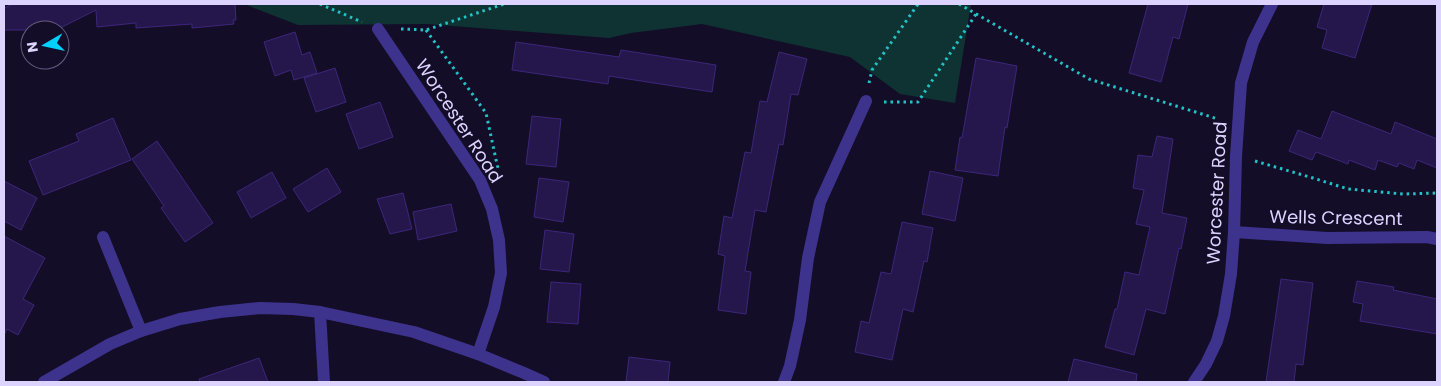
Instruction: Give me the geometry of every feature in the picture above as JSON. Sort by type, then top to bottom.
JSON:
[{"type":"street","name":"Worcester Road","points":[[1194,382],[1217,342],[1224,316],[1234,232],[1236,156],[1241,83],[1253,42],[1272,4]]},
{"type":"street","name":"Worcester Road","points":[[378,29],[480,180],[492,209],[499,240],[501,273],[494,307],[478,354]]},
{"type":"street","points":[[784,382],[790,366],[800,320],[808,258],[820,202],[866,101]]},
{"type":"street","name":"Wells Crescent","points":[[1234,232],[1327,238],[1427,237],[1437,239]]},
{"type":"street","points":[[103,237],[141,331]]},
{"type":"street","points":[[44,382],[110,344],[141,331],[180,319],[260,308],[320,312],[414,332],[478,354],[544,382]]},
{"type":"street","points":[[320,312],[324,382]]},
{"type":"path","points":[[320,4],[378,29],[426,30],[504,4]]},
{"type":"path","points":[[918,4],[872,70],[866,101],[918,102],[976,14]]},
{"type":"path","points":[[959,4],[1089,79],[1238,125]]},
{"type":"path","points":[[1236,156],[1348,189],[1403,194],[1437,193]]},
{"type":"green space","points":[[244,4],[971,4],[955,103],[900,94],[850,57],[702,24],[631,33],[609,38],[427,24],[298,25]]},
{"type":"building","points":[[13,4],[235,4],[236,20],[233,20],[234,24],[192,28],[192,24],[136,28],[136,23],[97,27],[96,10],[70,23],[70,20],[20,20],[20,30],[4,30],[4,8]]},
{"type":"building","points":[[1148,4],[1188,4],[1179,39],[1173,37],[1161,82],[1129,73]]},
{"type":"building","points":[[1324,4],[1372,4],[1355,58],[1322,48],[1327,30],[1317,27]]},
{"type":"building","points":[[295,32],[302,55],[310,52],[317,73],[294,80],[291,70],[275,76],[264,42]]},
{"type":"building","points":[[516,42],[619,57],[621,50],[716,65],[712,92],[609,76],[608,84],[512,70]]},
{"type":"building","points":[[779,52],[807,59],[798,95],[791,94],[783,145],[779,144],[766,212],[755,210],[745,271],[751,272],[746,314],[718,310],[725,256],[718,254],[724,216],[732,218],[745,152],[751,153],[760,101],[767,102]]},
{"type":"building","points":[[976,58],[1017,66],[998,176],[955,170]]},
{"type":"building","points":[[335,68],[346,102],[316,112],[304,78]]},
{"type":"building","points":[[380,102],[393,137],[359,149],[346,114]]},
{"type":"building","points":[[1332,111],[1391,134],[1395,122],[1437,139],[1437,168],[1417,160],[1414,169],[1399,163],[1397,167],[1378,160],[1375,170],[1349,160],[1348,164],[1316,152],[1312,160],[1289,151],[1298,130],[1321,139]]},
{"type":"building","points":[[532,116],[561,119],[556,167],[526,164]]},
{"type":"building","points":[[113,118],[131,160],[43,195],[29,161],[79,141],[76,134]]},
{"type":"building","points":[[1157,136],[1173,139],[1162,213],[1187,218],[1165,314],[1146,309],[1134,355],[1105,347],[1115,309],[1117,309],[1125,272],[1139,275],[1150,227],[1136,224],[1144,190],[1133,188],[1138,155],[1152,157]]},
{"type":"building","points":[[157,141],[213,223],[185,242],[161,208],[164,206],[132,159]]},
{"type":"building","points":[[327,168],[341,192],[308,212],[293,189]]},
{"type":"building","points":[[930,171],[963,178],[955,221],[922,214]]},
{"type":"building","points":[[272,172],[286,198],[251,218],[237,192]]},
{"type":"building","points":[[539,178],[569,182],[563,222],[534,217]]},
{"type":"building","points":[[4,181],[37,198],[21,230],[4,221]]},
{"type":"building","points":[[403,193],[412,229],[390,234],[377,199]]},
{"type":"building","points":[[451,204],[457,231],[418,240],[413,212]]},
{"type":"building","points":[[902,222],[933,228],[927,262],[924,261],[913,312],[903,309],[892,360],[855,352],[861,321],[869,323],[881,272],[891,274]]},
{"type":"building","points":[[545,230],[574,234],[569,272],[540,269]]},
{"type":"building","points":[[4,236],[45,258],[23,299],[34,305],[18,335],[7,329],[4,335]]},
{"type":"building","points":[[1281,279],[1313,283],[1303,365],[1296,364],[1294,382],[1266,382]]},
{"type":"building","points":[[1357,281],[1394,287],[1393,290],[1437,299],[1437,334],[1360,321],[1363,304],[1353,302]]},
{"type":"building","points":[[551,282],[581,284],[578,324],[547,322]]},
{"type":"building","points":[[629,357],[670,362],[668,382],[626,382]]},
{"type":"building","points":[[259,358],[268,382],[200,382],[199,379]]},
{"type":"building","points":[[1074,359],[1137,374],[1136,382],[1068,382]]}]
